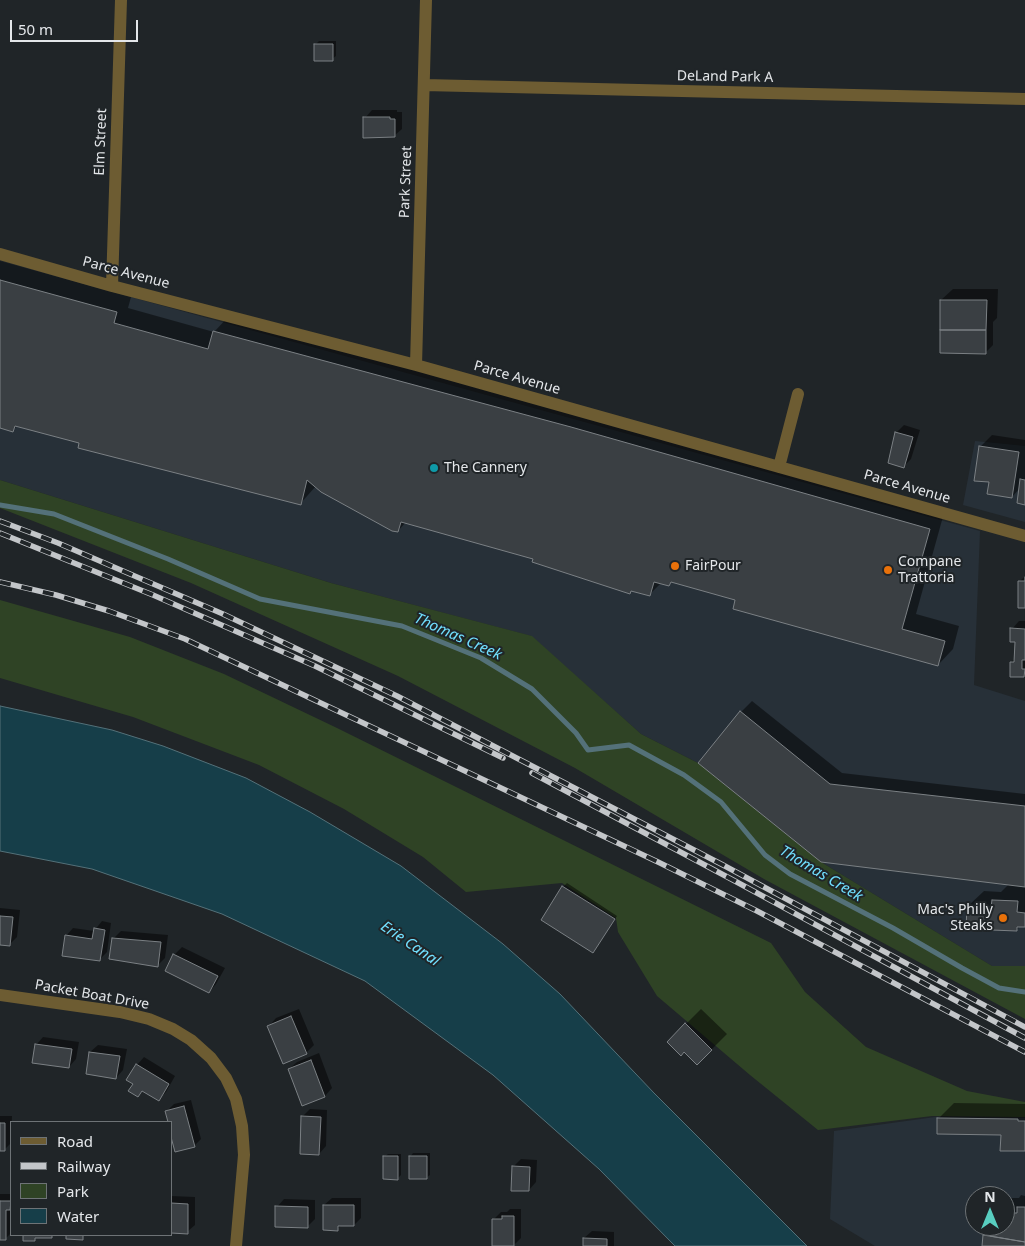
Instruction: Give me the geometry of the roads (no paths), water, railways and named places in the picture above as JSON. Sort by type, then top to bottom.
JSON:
[{"type":"street","name":"Elm Street","points":[[112,286],[121,0]]},
{"type":"street","name":"Park Street","points":[[416,365],[426,0]]},
{"type":"street","name":"DeLand Park A","points":[[424,86],[1025,99]]},
{"type":"street","name":"Parce Avenue","points":[[0,254],[112,286],[416,365],[1025,536]]},
{"type":"street","points":[[779,467],[798,394]]},
{"type":"street","name":"Packet Boat Drive","points":[[0,995],[120,1012],[149,1019],[173,1029],[191,1040],[210,1058],[226,1078],[236,1099],[242,1126],[244,1154],[236,1246]]},
{"type":"water","name":"Erie Canal","points":[[0,706],[112,730],[163,746],[246,778],[310,812],[401,866],[503,944],[560,994],[654,1093],[807,1246],[675,1246],[599,1169],[493,1075],[365,981],[222,914],[92,869],[0,851]]},
{"type":"waterway","name":"Thomas Creek","points":[[0,505],[54,514],[168,559],[260,599],[402,626],[481,658],[532,689],[576,733],[588,750],[629,745],[684,775],[721,802],[765,855],[790,874],[893,928],[999,988],[1025,992]]},
{"type":"railway","points":[[0,521],[58,543],[223,614],[397,696],[723,865],[1025,1027]]},
{"type":"railway","points":[[0,533],[153,595],[315,666],[503,758]]},
{"type":"railway","points":[[0,582],[56,595],[109,611],[185,639],[658,862],[757,911],[1025,1052]]},
{"type":"railway","points":[[532,773],[1025,1038]]},
{"type":"place","name":"The Cannery","points":[[434,468]]},
{"type":"place","name":"FairPour","points":[[675,566]]},
{"type":"place","name":"Compane Trattoria","points":[[888,570]]},
{"type":"place","name":"Mac's Philly Steaks","points":[[1003,918]]}]
